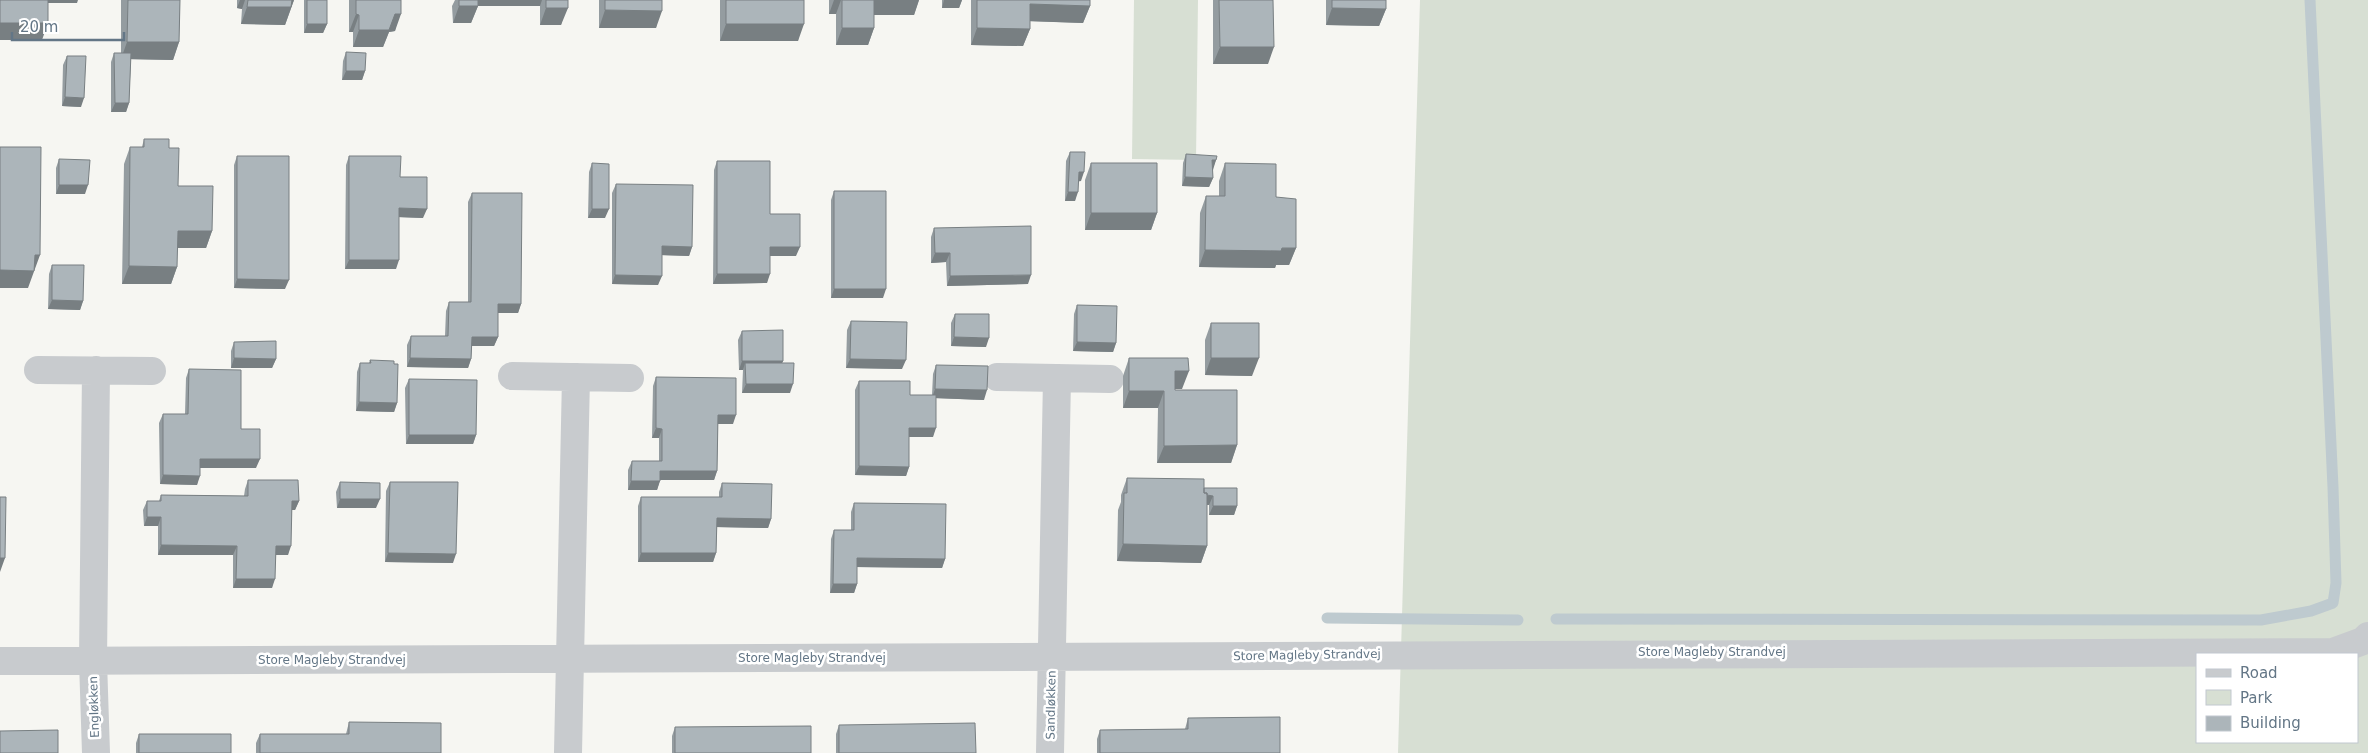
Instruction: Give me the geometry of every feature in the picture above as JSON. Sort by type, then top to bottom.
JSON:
[{"type":"street","points":[[38,370],[152,371]]},
{"type":"street","points":[[93,661],[96,370]]},
{"type":"street","points":[[512,376],[630,378]]},
{"type":"street","points":[[568,753],[572,659],[576,377]]},
{"type":"street","points":[[998,377],[1110,379]]},
{"type":"street","points":[[1052,658],[1057,378]]},
{"type":"street","name":"Store Magleby Strandvej","points":[[0,661],[1052,658],[1660,652],[2334,652],[2363,641],[2368,636]]},
{"type":"street","name":"Sandløkken","points":[[1050,753],[1052,658]]},
{"type":"street","name":"Engløkken","points":[[93,661],[96,753]]},
{"type":"green space","points":[[1134,0],[1198,0],[1196,160],[1132,159]]},
{"type":"green space","points":[[1420,0],[2368,0],[2368,753],[1398,753]]},
{"type":"building","points":[[0,0],[48,0],[48,23],[0,23]]},
{"type":"building","points":[[128,0],[180,0],[179,42],[127,42]]},
{"type":"building","points":[[248,0],[292,0],[291,7],[247,7]]},
{"type":"building","points":[[307,0],[327,0],[327,24],[307,24]]},
{"type":"building","points":[[356,0],[401,0],[401,14],[395,14],[389,30],[359,30]]},
{"type":"building","points":[[459,0],[478,0],[478,6],[459,6]]},
{"type":"building","points":[[546,0],[568,0],[568,8],[546,8]]},
{"type":"building","points":[[605,0],[662,0],[662,11],[605,10]]},
{"type":"building","points":[[726,0],[804,0],[804,24],[726,24]]},
{"type":"building","points":[[842,0],[874,0],[874,28],[842,28]]},
{"type":"building","points":[[977,0],[1090,0],[1090,6],[1030,4],[1030,29],[977,28]]},
{"type":"building","points":[[1219,0],[1273,0],[1274,47],[1220,47]]},
{"type":"building","points":[[1332,0],[1386,0],[1386,9],[1332,8]]},
{"type":"building","points":[[346,52],[366,53],[365,71],[346,71]]},
{"type":"building","points":[[114,53],[131,53],[129,103],[115,103]]},
{"type":"building","points":[[67,56],[86,56],[84,98],[65,97]]},
{"type":"building","points":[[144,139],[169,139],[169,148],[179,148],[178,186],[213,186],[212,231],[178,231],[177,267],[129,266],[130,147],[144,147]]},
{"type":"building","points":[[0,147],[41,147],[40,255],[35,255],[34,271],[0,270]]},
{"type":"building","points":[[1070,152],[1085,152],[1084,172],[1079,172],[1078,192],[1068,192]]},
{"type":"building","points":[[1186,154],[1217,156],[1216,160],[1212,160],[1213,178],[1185,177]]},
{"type":"building","points":[[237,156],[289,156],[289,280],[237,279]]},
{"type":"building","points":[[349,156],[401,156],[400,177],[427,177],[427,209],[399,208],[399,260],[349,260]]},
{"type":"building","points":[[59,159],[90,160],[88,185],[59,185]]},
{"type":"building","points":[[717,161],[770,161],[770,214],[800,214],[800,247],[770,247],[770,274],[717,274]]},
{"type":"building","points":[[592,163],[609,164],[609,209],[592,209]]},
{"type":"building","points":[[1091,163],[1157,163],[1157,213],[1091,213]]},
{"type":"building","points":[[1225,163],[1276,164],[1276,197],[1296,199],[1296,248],[1282,248],[1281,251],[1205,250],[1206,196],[1225,196]]},
{"type":"building","points":[[616,184],[693,185],[692,247],[662,246],[662,276],[615,275]]},
{"type":"building","points":[[834,191],[886,191],[886,289],[834,289]]},
{"type":"building","points":[[472,193],[522,193],[521,304],[498,304],[498,337],[472,337],[471,359],[410,358],[411,336],[448,336],[449,302],[471,302]]},
{"type":"building","points":[[1031,226],[1031,275],[950,276],[950,253],[935,253],[934,228]]},
{"type":"building","points":[[52,265],[84,265],[83,301],[52,300]]},
{"type":"building","points":[[1077,305],[1117,306],[1116,343],[1077,342]]},
{"type":"building","points":[[955,314],[989,314],[989,338],[954,337]]},
{"type":"building","points":[[851,321],[907,322],[906,360],[850,359]]},
{"type":"building","points":[[1211,323],[1259,323],[1259,358],[1211,358]]},
{"type":"building","points":[[783,330],[783,361],[742,361],[742,331]]},
{"type":"building","points":[[276,341],[276,359],[234,358],[234,342]]},
{"type":"building","points":[[1129,358],[1188,358],[1189,371],[1175,371],[1175,390],[1237,390],[1237,445],[1164,446],[1164,391],[1129,391]]},
{"type":"building","points":[[370,360],[394,361],[394,364],[398,364],[397,403],[359,402],[360,363],[371,363]]},
{"type":"building","points":[[745,363],[794,363],[793,384],[746,384]]},
{"type":"building","points":[[936,365],[988,366],[987,390],[935,389]]},
{"type":"building","points":[[189,369],[241,370],[241,429],[260,429],[260,459],[200,459],[200,476],[163,475],[163,414],[188,414]]},
{"type":"building","points":[[656,377],[736,378],[736,415],[718,415],[717,471],[660,471],[660,481],[631,481],[632,461],[662,461],[662,429],[656,428]]},
{"type":"building","points":[[409,379],[477,380],[476,435],[409,435]]},
{"type":"building","points":[[859,381],[910,381],[910,395],[936,395],[936,428],[909,428],[909,467],[859,466]]},
{"type":"building","points":[[1127,478],[1204,479],[1204,493],[1207,493],[1207,546],[1123,544],[1124,493],[1127,493]]},
{"type":"building","points":[[248,480],[298,480],[299,501],[292,501],[291,546],[276,546],[275,579],[236,579],[237,546],[161,545],[161,517],[147,517],[147,501],[161,501],[161,495],[248,496]]},
{"type":"building","points":[[340,482],[380,483],[380,499],[340,499]]},
{"type":"building","points":[[390,482],[458,482],[456,554],[388,553]]},
{"type":"building","points":[[722,483],[772,484],[771,519],[717,518],[716,553],[641,553],[641,497],[722,497]]},
{"type":"building","points":[[1204,488],[1237,488],[1237,506],[1213,506],[1213,496],[1204,493]]},
{"type":"building","points":[[0,497],[6,497],[5,558],[0,558]]},
{"type":"building","points":[[854,503],[946,504],[945,559],[857,558],[857,584],[833,584],[834,530],[854,530]]},
{"type":"building","points":[[1280,717],[1280,753],[1100,753],[1100,730],[1188,729],[1188,718]]},
{"type":"building","points":[[349,722],[441,723],[441,753],[260,753],[260,734],[349,734]]},
{"type":"building","points":[[975,723],[976,753],[839,753],[839,725]]},
{"type":"building","points":[[811,726],[811,753],[675,753],[675,727]]},
{"type":"building","points":[[58,730],[58,753],[0,753],[0,731]]},
{"type":"building","points":[[139,734],[231,734],[231,753],[139,753]]},
{"type":"waterway","points":[[1556,619],[2261,620],[2311,611],[2333,603],[2336,583],[2333,487],[2310,0]]},
{"type":"waterway","points":[[1327,618],[1518,620]]}]
